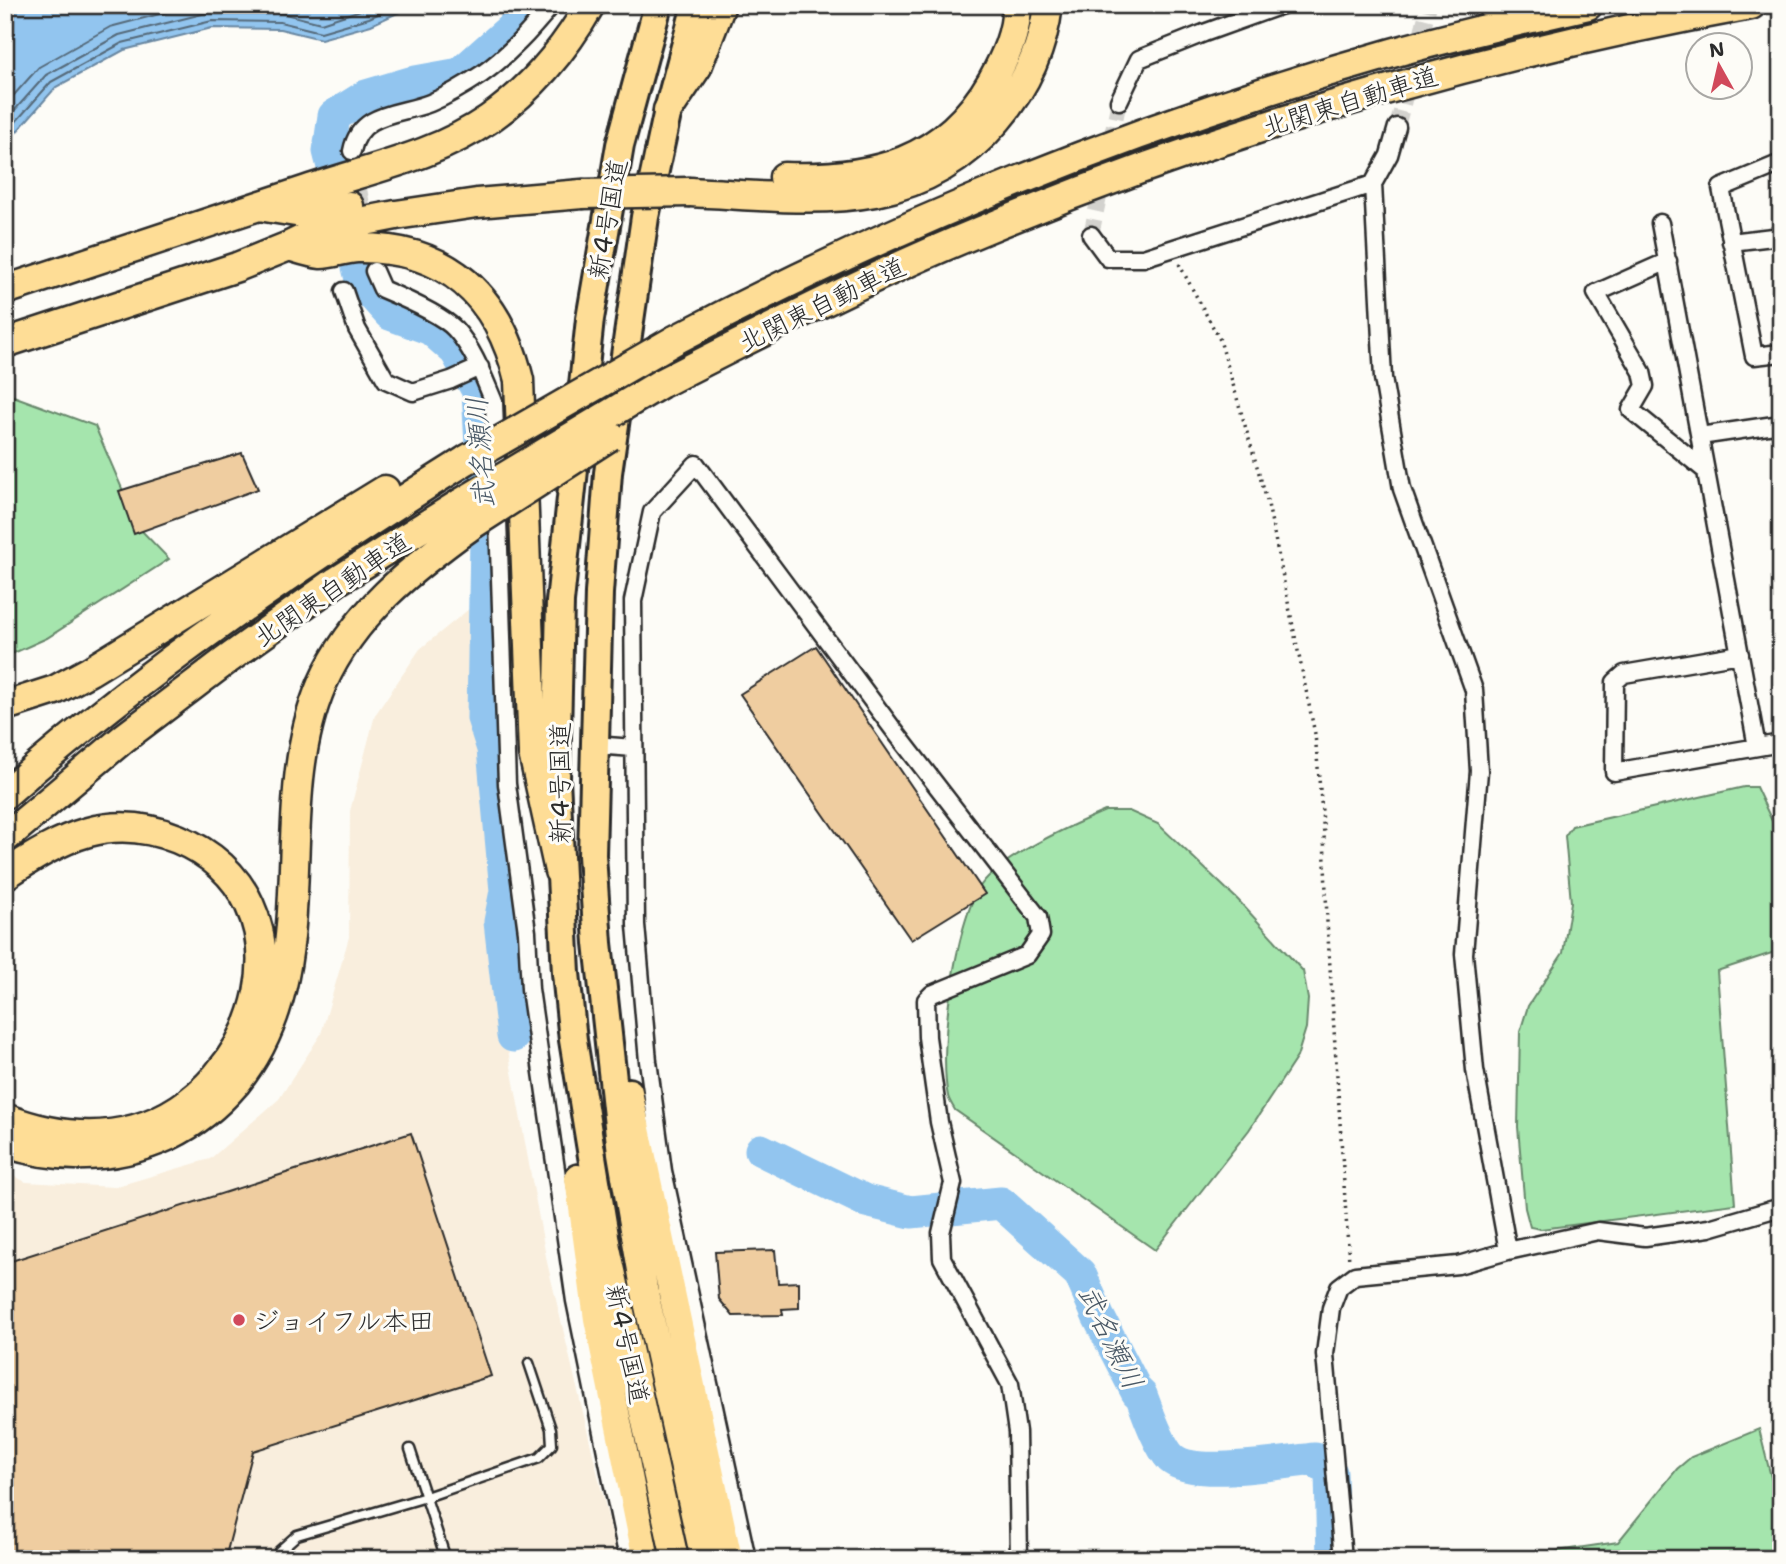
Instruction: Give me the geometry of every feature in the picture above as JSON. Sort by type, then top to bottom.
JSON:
[{"type":"highway","points":[[5,290],[425,152],[458,138],[514,100],[539,75],[564,45],[590,5]]},
{"type":"highway","name":"新4号国道","points":[[658,5],[620,145],[590,319],[560,602],[556,779],[559,871],[573,1040],[607,1248],[676,1559]]},
{"type":"highway","name":"新4号国道","points":[[696,5],[668,110],[645,218],[608,473],[599,593],[592,855],[598,943],[623,1166],[644,1287],[704,1559]]},
{"type":"highway","points":[[668,110],[697,67],[721,5]]},
{"type":"highway","points":[[998,69],[1001,40],[999,5]]},
{"type":"highway","points":[[262,206],[308,214],[434,191],[840,177],[870,173],[921,154],[955,128],[981,100],[1013,40],[1017,5]]},
{"type":"highway","name":"北関東自動車道","points":[[5,794],[112,706],[207,634],[469,449],[671,334],[706,324],[876,242],[968,202],[1065,162],[1182,120],[1391,53],[1588,5]]},
{"type":"highway","name":"北関東自動車道","points":[[5,838],[124,738],[337,581],[467,514],[661,393],[800,328],[882,274],[979,231],[1073,194],[1290,118],[1392,87],[1515,55],[1646,24],[1751,5]]},
{"type":"highway","points":[[692,183],[840,197],[874,194],[921,179],[967,151],[1017,95],[1030,71],[1045,11]]},
{"type":"highway","points":[[5,343],[237,267],[324,229],[584,184]]},
{"type":"highway","points":[[289,246],[321,254],[357,248],[390,250],[442,267],[465,282],[482,298],[505,335],[519,380],[533,753],[559,871]]},
{"type":"highway","points":[[5,706],[55,690],[90,671],[469,449]]},
{"type":"highway","points":[[5,1143],[65,1157],[115,1154],[149,1145],[205,1114],[247,1069],[274,1016],[284,979],[291,942],[298,785],[303,750],[323,684],[354,632],[390,588],[467,514]]},
{"type":"highway","points":[[5,875],[40,852],[75,835],[128,826],[157,831],[188,844],[218,863],[242,890],[255,916],[262,979],[255,1010],[244,1038],[225,1067],[198,1096],[169,1115],[136,1129],[103,1135],[67,1135],[26,1126],[5,1118]]},
{"type":"highway","points":[[598,943],[729,1559]]},
{"type":"highway","points":[[573,1040],[571,1130],[597,1319],[646,1559]]},
{"type":"street","points":[[352,151],[354,141],[365,127],[376,120],[388,113],[430,103],[482,74],[522,41],[552,5]]},
{"type":"street","points":[[1119,101],[1139,59],[1282,5]]},
{"type":"street","points":[[1397,127],[1389,155],[1373,184],[1383,378],[1402,489],[1474,690],[1479,771],[1464,954],[1475,1070],[1508,1251]]},
{"type":"street","points":[[1781,163],[1721,188],[1754,356],[1781,353]]},
{"type":"street","points":[[1091,235],[1108,258],[1143,258],[1373,184]]},
{"type":"street","points":[[1660,223],[1757,747]]},
{"type":"street","points":[[1731,242],[1781,236]]},
{"type":"street","points":[[1668,261],[1596,293],[1642,372],[1645,386],[1631,410],[1706,471]]},
{"type":"street","points":[[374,271],[382,289],[410,300],[453,327],[480,367],[494,402],[507,784],[527,932],[530,989],[575,1301],[628,1559]]},
{"type":"street","points":[[344,291],[357,329],[386,380],[413,392],[452,380],[480,367]]},
{"type":"street","points":[[1700,436],[1781,424]]},
{"type":"street","points":[[747,1559],[661,1157],[648,1061],[636,925],[633,601],[652,512],[696,464],[893,729],[1038,917],[1041,935],[1027,955],[932,994],[926,1000],[939,1122],[953,1182],[941,1233],[942,1258],[1010,1384],[1017,1432],[1018,1559]]},
{"type":"street","points":[[1740,654],[1624,674],[1615,682],[1614,772],[1781,743]]},
{"type":"street","points":[[594,745],[634,748]]},
{"type":"street","points":[[1343,1559],[1325,1354],[1331,1308],[1339,1287],[1350,1278],[1355,1275],[1458,1265],[1598,1231],[1645,1237],[1709,1228],[1781,1207]]},
{"type":"lane","points":[[278,1559],[279,1551],[297,1535],[426,1497],[539,1458],[552,1445],[551,1429],[529,1363]]},
{"type":"lane","points":[[410,1449],[446,1559]]},
{"type":"path","points":[[1171,250],[1220,340],[1268,504],[1315,734],[1324,834],[1350,1278]]},
{"type":"shaded area","points":[[475,604],[478,722],[506,1039],[547,1262],[618,1559],[5,1559],[5,1172],[26,1182],[114,1187],[210,1159],[279,1099],[321,1034],[349,937],[350,811],[375,715],[420,649]]},
{"type":"green space","points":[[5,393],[95,426],[139,528],[169,559],[47,638],[5,657]]},
{"type":"green space","points":[[1744,787],[1756,787],[1781,840],[1781,950],[1717,971],[1735,1204],[1541,1229],[1530,1227],[1525,1208],[1518,1127],[1520,1032],[1528,1006],[1563,953],[1571,902],[1565,836],[1572,826]]},
{"type":"green space","points":[[1105,811],[1129,811],[1158,824],[1238,900],[1303,971],[1308,999],[1306,1028],[1297,1057],[1249,1130],[1155,1250],[955,1110],[949,1098],[945,1075],[947,1019],[956,956],[963,928],[981,885],[991,874],[1021,853]]},
{"type":"green space","points":[[1759,1429],[1781,1517],[1781,1559],[1503,1559],[1618,1542],[1677,1469],[1691,1457]]},
{"type":"water","points":[[5,5],[415,5],[371,25],[321,39],[280,29],[212,28],[124,50],[56,87],[5,145]]},
{"type":"building","points":[[242,453],[258,489],[134,534],[119,491]]},
{"type":"building","points":[[816,646],[985,894],[911,940],[740,694]]},
{"type":"building","name":"ジョイフル本田","points":[[411,1133],[491,1376],[253,1451],[225,1559],[5,1559],[5,1263]]},
{"type":"building","points":[[775,1250],[778,1283],[799,1282],[799,1308],[782,1309],[783,1315],[733,1316],[719,1299],[715,1252]]},
{"type":"waterway","name":"武名瀬川","points":[[513,1036],[500,922],[506,891],[493,749],[483,718],[486,536],[478,391],[456,351],[431,329],[390,314],[362,283],[329,151],[334,116],[366,96],[410,83],[460,74],[513,27],[527,5]]},
{"type":"waterway","name":"武名瀬川","points":[[761,1150],[866,1201],[911,1212],[1001,1203],[1080,1274],[1098,1316],[1141,1395],[1158,1437],[1171,1458],[1182,1464],[1218,1468],[1315,1459],[1331,1473],[1333,1559]]},
{"type":"tunnel","points":[[1397,127],[1429,5]]},
{"type":"tunnel","points":[[1091,235],[1119,101]]},
{"type":"tunnel","points":[[355,167],[365,221]]},
{"type":"place","name":"ジョイフル本田","points":[[239,1320]]}]
